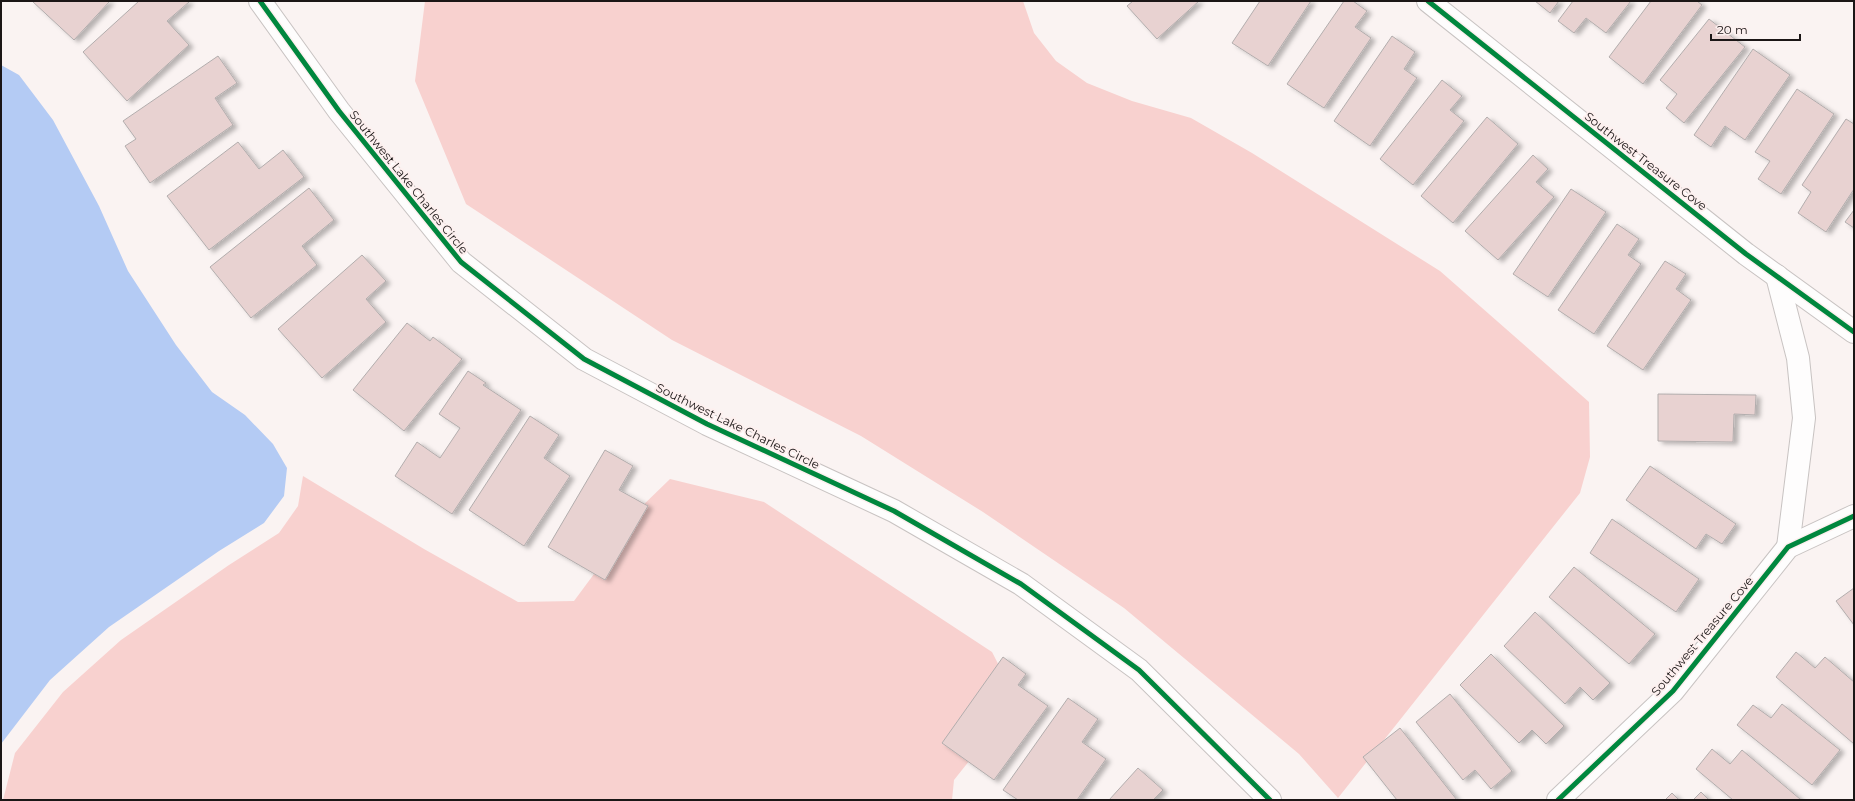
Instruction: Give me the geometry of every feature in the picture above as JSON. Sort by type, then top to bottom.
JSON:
[{"type":"street","name":"Southwest Lake Charles Circle","points":[[260,1],[339,111],[461,262],[584,359],[706,424],[894,511],[1021,584],[1139,670],[1270,800]]},
{"type":"street","name":"Southwest Treasure Cove","points":[[1428,1],[1746,254],[1854,332]]},
{"type":"street","points":[[1777,276],[1798,358],[1804,418],[1788,547]]},
{"type":"street","name":"Southwest Treasure Cove","points":[[1558,800],[1673,691],[1788,547],[1854,516]]},
{"type":"shaded area","points":[[425,1],[1023,1],[1034,33],[1056,61],[1087,83],[1132,101],[1191,118],[1252,153],[1440,271],[1589,402],[1590,457],[1580,493],[1338,798],[1299,754],[1124,608],[983,512],[861,436],[672,340],[466,204],[415,81]]},
{"type":"shaded area","points":[[303,476],[424,549],[518,602],[574,601],[614,547],[636,512],[670,479],[764,502],[992,652],[1011,689],[1009,711],[954,780],[952,800],[3,800],[15,753],[63,692],[121,640],[229,565],[279,533],[298,506]]},
{"type":"water","points":[[1,65],[19,75],[53,120],[99,206],[128,271],[176,345],[212,392],[245,415],[273,444],[287,468],[284,496],[264,523],[219,551],[109,627],[50,680],[1,744]]},
{"type":"building","points":[[32,1],[110,1],[74,40]]},
{"type":"building","points":[[139,1],[189,2],[167,21],[189,45],[127,101],[83,52]]},
{"type":"building","points":[[1133,1],[1199,1],[1157,39],[1127,6]]},
{"type":"building","points":[[1260,1],[1311,1],[1268,66],[1232,43]]},
{"type":"building","points":[[1344,1],[1353,1],[1367,11],[1355,27],[1371,38],[1324,108],[1287,84]]},
{"type":"building","points":[[1535,1],[1559,1],[1550,13]]},
{"type":"building","points":[[1573,1],[1631,1],[1606,33],[1586,18],[1574,33],[1558,21]]},
{"type":"building","points":[[1651,1],[1697,1],[1702,5],[1643,84],[1609,57]]},
{"type":"building","points":[[1709,19],[1745,47],[1684,123],[1666,108],[1677,94],[1660,80]]},
{"type":"building","points":[[1392,36],[1415,52],[1404,69],[1417,78],[1370,146],[1334,121]]},
{"type":"building","points":[[1753,49],[1790,75],[1745,140],[1725,126],[1711,147],[1694,135]]},
{"type":"building","points":[[218,56],[237,83],[215,98],[233,125],[150,183],[125,146],[136,139],[123,121]]},
{"type":"building","points":[[1442,80],[1462,96],[1450,110],[1464,121],[1413,185],[1380,159]]},
{"type":"building","points":[[1797,89],[1834,114],[1781,194],[1758,179],[1770,161],[1755,152]]},
{"type":"building","points":[[1487,117],[1518,144],[1453,223],[1421,196]]},
{"type":"building","points":[[1846,119],[1854,124],[1854,189],[1826,232],[1798,213],[1811,192],[1802,185]]},
{"type":"building","points":[[238,142],[259,169],[283,150],[304,177],[209,250],[167,196]]},
{"type":"building","points":[[1533,155],[1548,169],[1536,182],[1554,197],[1498,260],[1465,231]]},
{"type":"building","points":[[309,188],[334,220],[302,246],[317,265],[251,318],[210,267]]},
{"type":"building","points":[[1571,189],[1606,212],[1548,297],[1513,274]]},
{"type":"building","points":[[1854,210],[1854,228],[1845,222]]},
{"type":"building","points":[[1617,224],[1639,239],[1628,255],[1641,264],[1594,334],[1558,310]]},
{"type":"building","points":[[362,255],[386,281],[366,299],[386,322],[322,378],[278,329]]},
{"type":"building","points":[[1665,261],[1686,274],[1676,289],[1691,300],[1643,370],[1607,346]]},
{"type":"building","points":[[407,323],[430,341],[433,337],[462,359],[404,431],[353,390]]},
{"type":"building","points":[[468,371],[486,383],[483,385],[521,410],[452,514],[395,476],[417,442],[440,458],[460,428],[439,414]]},
{"type":"building","points":[[1658,394],[1756,395],[1755,415],[1734,414],[1733,442],[1658,441]]},
{"type":"building","points":[[530,416],[559,435],[544,458],[570,476],[524,546],[469,510]]},
{"type":"building","points":[[605,450],[633,466],[619,490],[648,506],[605,580],[548,547]]},
{"type":"building","points":[[1650,466],[1736,524],[1722,544],[1706,534],[1696,549],[1626,500]]},
{"type":"building","points":[[1612,519],[1699,579],[1676,612],[1590,553]]},
{"type":"building","points":[[1574,567],[1655,634],[1629,664],[1549,597]]},
{"type":"building","points":[[1854,588],[1854,625],[1836,601]]},
{"type":"building","points":[[1535,612],[1610,683],[1593,700],[1580,687],[1565,704],[1504,646]]},
{"type":"building","points":[[1796,652],[1815,668],[1825,657],[1854,682],[1854,744],[1776,677]]},
{"type":"building","points":[[1491,654],[1564,726],[1546,744],[1532,730],[1519,743],[1460,685]]},
{"type":"building","points":[[1003,657],[1026,674],[1018,685],[1048,706],[994,780],[942,743]]},
{"type":"building","points":[[1450,694],[1512,771],[1491,789],[1475,770],[1463,780],[1416,722]]},
{"type":"building","points":[[1068,698],[1098,719],[1082,742],[1106,759],[1077,800],[1018,800],[1003,790]]},
{"type":"building","points":[[1782,704],[1840,750],[1812,785],[1737,725],[1753,705],[1771,718]]},
{"type":"building","points":[[1400,728],[1457,800],[1397,800],[1363,757]]},
{"type":"building","points":[[1712,749],[1730,764],[1742,750],[1800,799],[1733,800],[1696,769]]},
{"type":"building","points":[[1138,768],[1163,790],[1153,800],[1109,800]]},
{"type":"building","points":[[1701,792],[1709,800],[1693,800]]},
{"type":"building","points":[[1672,793],[1679,800],[1665,800]]},
{"type":"cycle path","points":[[260,1],[339,111],[461,262],[584,359],[707,424],[894,511],[1021,584],[1139,670],[1270,800]]},
{"type":"cycle path","points":[[1428,1],[1746,254],[1854,332]]},
{"type":"cycle path","points":[[1558,800],[1673,691],[1788,547],[1854,516]]}]
